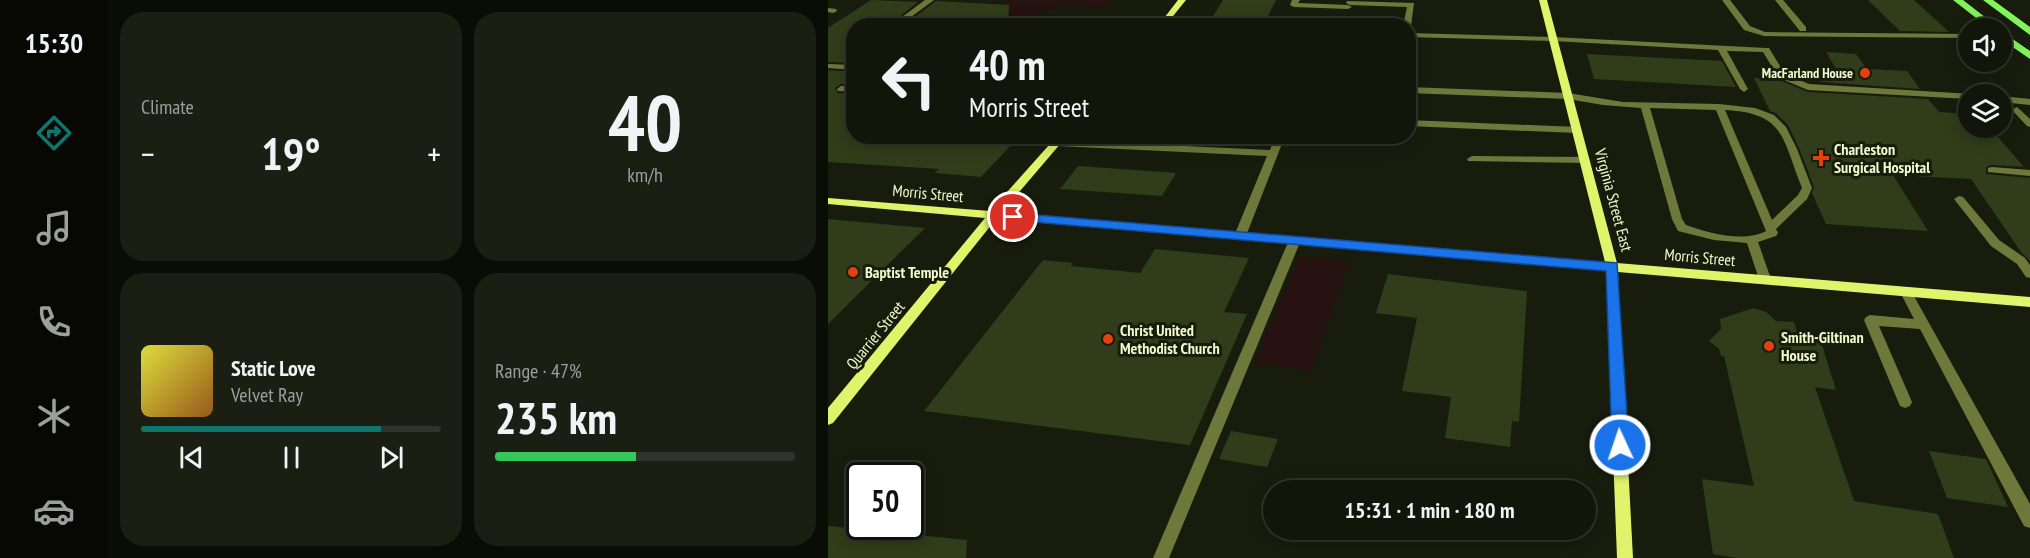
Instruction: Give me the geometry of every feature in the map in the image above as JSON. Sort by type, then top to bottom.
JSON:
[{"type":"main road","points":[[1167,18],[1182,0]]},
{"type":"main road","name":"Virginia Street East","points":[[1543,0],[1612,266],[1625,558]]},
{"type":"main road","points":[[1957,0],[1981,18]]},
{"type":"main road","points":[[1987,0],[2030,32]]},
{"type":"main road","points":[[2012,43],[2030,56]]},
{"type":"main road","name":"Quarrier Street","points":[[828,419],[993,215],[1056,144]]},
{"type":"main road","name":"Morris Street","points":[[828,201],[2030,302]]},
{"type":"lane","points":[[904,18],[930,0]]},
{"type":"lane","points":[[1296,0],[1294,4],[1411,5],[1409,18]]},
{"type":"lane","points":[[1726,0],[1747,28],[1764,34],[1958,36]]},
{"type":"lane","points":[[1779,0],[1803,29]]},
{"type":"lane","points":[[1342,18],[1350,3]]},
{"type":"lane","points":[[1416,34],[1766,50],[1782,76],[1808,87],[1958,95]]},
{"type":"lane","points":[[1722,48],[1744,89]]},
{"type":"lane","points":[[828,66],[846,67]]},
{"type":"lane","points":[[841,89],[846,89]]},
{"type":"lane","points":[[1416,90],[1568,96],[1588,102],[1719,106],[1750,109],[1771,117],[1780,124],[1807,188],[1803,197],[1771,227]]},
{"type":"lane","points":[[2012,100],[2030,102]]},
{"type":"lane","points":[[1644,104],[1677,219],[1682,228],[1707,236],[1751,239],[1768,236],[1772,233],[1771,227],[1719,106]]},
{"type":"lane","points":[[2017,110],[2030,124]]},
{"type":"lane","points":[[1416,123],[1577,130]]},
{"type":"lane","points":[[1126,144],[1273,153]]},
{"type":"lane","points":[[1240,236],[1277,144]]},
{"type":"lane","points":[[1472,159],[1585,160]]},
{"type":"lane","points":[[1992,170],[2030,173]]},
{"type":"lane","points":[[1959,199],[1995,243],[2026,261],[2030,274]]},
{"type":"lane","points":[[1751,239],[1766,279]]},
{"type":"lane","points":[[1161,558],[1295,240]]},
{"type":"lane","points":[[1906,292],[2028,512]]},
{"type":"lane","points":[[1905,402],[1870,320],[1925,325]]},
{"type":"shaded area","points":[[1007,0],[1112,0],[1105,8],[1066,5],[1020,18],[1005,16],[998,8]]},
{"type":"shaded area","points":[[1299,256],[1349,262],[1311,371],[1254,363]]},
{"type":"building","points":[[871,0],[918,2],[898,18],[846,18],[846,63],[828,62],[828,28]]},
{"type":"building","points":[[1223,0],[1276,0],[1267,18],[1212,18]]},
{"type":"building","points":[[1868,0],[1914,0],[1949,32],[1900,31]]},
{"type":"building","points":[[936,1],[1009,5],[1008,18],[914,18]]},
{"type":"building","name":"MacFarland House","points":[[1826,52],[1856,54],[1867,69],[1907,71],[1920,89],[1821,82],[1817,75],[1823,76],[1820,71],[1838,72]]},
{"type":"building","points":[[1587,54],[1722,61],[1736,87],[1594,79]]},
{"type":"building","points":[[828,70],[846,71],[846,84],[835,88],[838,93],[846,94],[846,144],[1012,144],[981,177],[935,173],[939,169],[828,162]]},
{"type":"building","points":[[1754,78],[1777,79],[1808,92],[1928,99],[1939,112],[1958,113],[1958,138],[1999,138],[2024,167],[1991,165],[1986,167],[1986,174],[2030,178],[2030,261],[2021,252],[1971,179],[1893,175],[1928,231],[1826,224],[1812,193],[1814,187],[1788,125],[1776,113],[1770,111]]},
{"type":"building","points":[[1078,166],[1176,173],[1162,196],[1060,189]]},
{"type":"building","name":"Baptist Temple","points":[[828,219],[925,228],[828,324]]},
{"type":"building","name":"Christ United Methodist Church","points":[[1155,249],[1249,258],[1224,312],[1247,314],[1190,445],[924,411],[1043,260],[1073,263],[1071,266],[1140,273]]},
{"type":"building","points":[[1388,274],[1527,291],[1519,422],[1512,421],[1510,447],[1445,438],[1451,397],[1402,391],[1417,318],[1376,313]]},
{"type":"building","points":[[1753,308],[1766,312],[1776,321],[1794,322],[1799,340],[1821,342],[1836,390],[1815,387],[1854,501],[1938,514],[1954,558],[1737,558],[1713,554],[1702,479],[1754,486],[1724,356],[1721,356],[1719,349],[1709,341],[1721,329],[1720,319]]},
{"type":"building","points":[[1231,431],[1278,439],[1267,467],[1219,459]]},
{"type":"building","points":[[1929,451],[1986,459],[2008,507],[1947,498]]},
{"type":"building","points":[[828,526],[846,528],[846,540],[924,540],[924,536],[967,540],[966,558],[828,558]]},
{"type":"place","name":"MacFarland House","points":[[1865,73]]},
{"type":"place","name":"Charleston Surgical Hospital","points":[[1821,158]]},
{"type":"place","name":"Baptist Temple","points":[[853,272]]},
{"type":"place","name":"Christ United Methodist Church","points":[[1108,339]]},
{"type":"place","name":"Smith-Giltinan House","points":[[1769,346]]},
{"type":"route","points":[[1013,217],[1612,266],[1620,445]]}]
